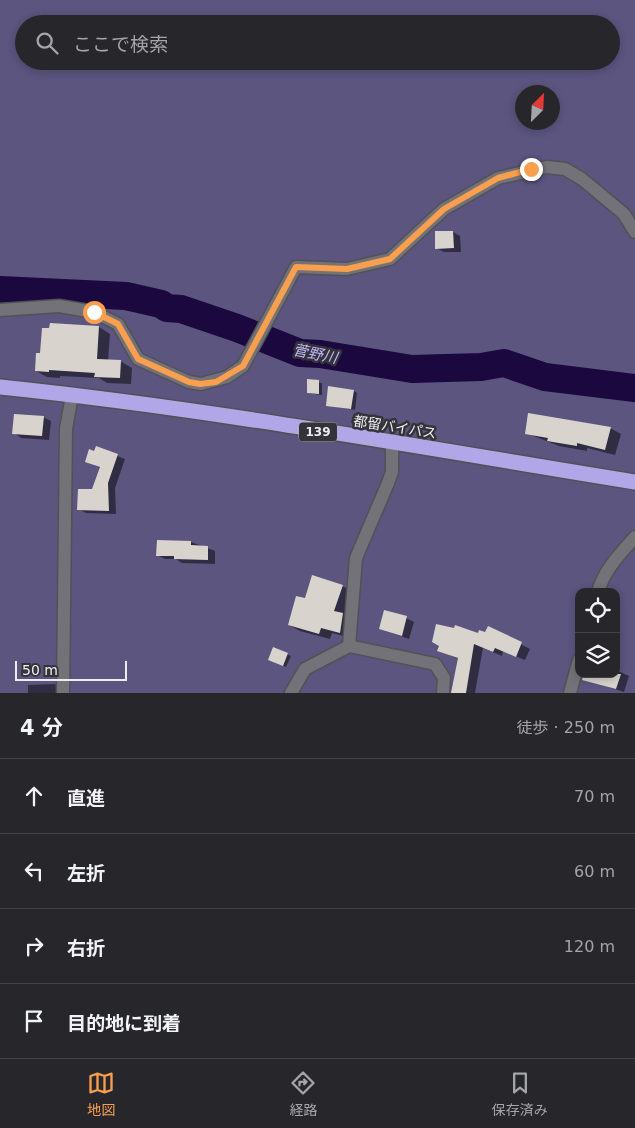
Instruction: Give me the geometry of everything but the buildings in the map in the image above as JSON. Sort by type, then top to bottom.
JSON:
[{"type":"highway","name":"都留バイパス","points":[[0,387],[72,395],[635,482]]},
{"type":"street","points":[[0,310],[59,306],[94,312],[118,324],[138,359],[189,382],[200,384],[227,377],[243,366],[296,267],[347,269],[390,259],[444,209],[498,178],[547,167],[575,173],[624,214],[635,232]]},
{"type":"street","points":[[63,693],[66,429],[72,395]]},
{"type":"street","points":[[349,646],[356,558],[392,472],[392,443]]},
{"type":"street","points":[[599,588],[601,581],[611,566],[635,537]]},
{"type":"street","points":[[291,693],[305,669],[349,646],[435,664],[444,678],[443,693]]},
{"type":"street","points":[[570,693],[575,675]]},
{"type":"shaded area","points":[[0,0],[635,0],[635,693],[0,693]]},
{"type":"waterway","name":"菅野川","points":[[0,290],[126,296],[161,304],[167,308],[181,309],[237,328],[300,353],[320,354],[412,369],[481,367],[504,363],[545,377],[635,388]]},
{"type":"route","points":[[94,312],[118,324],[138,359],[189,382],[200,384],[216,382],[243,366],[296,267],[347,269],[390,259],[405,248],[444,209],[498,178],[531,169]]}]
